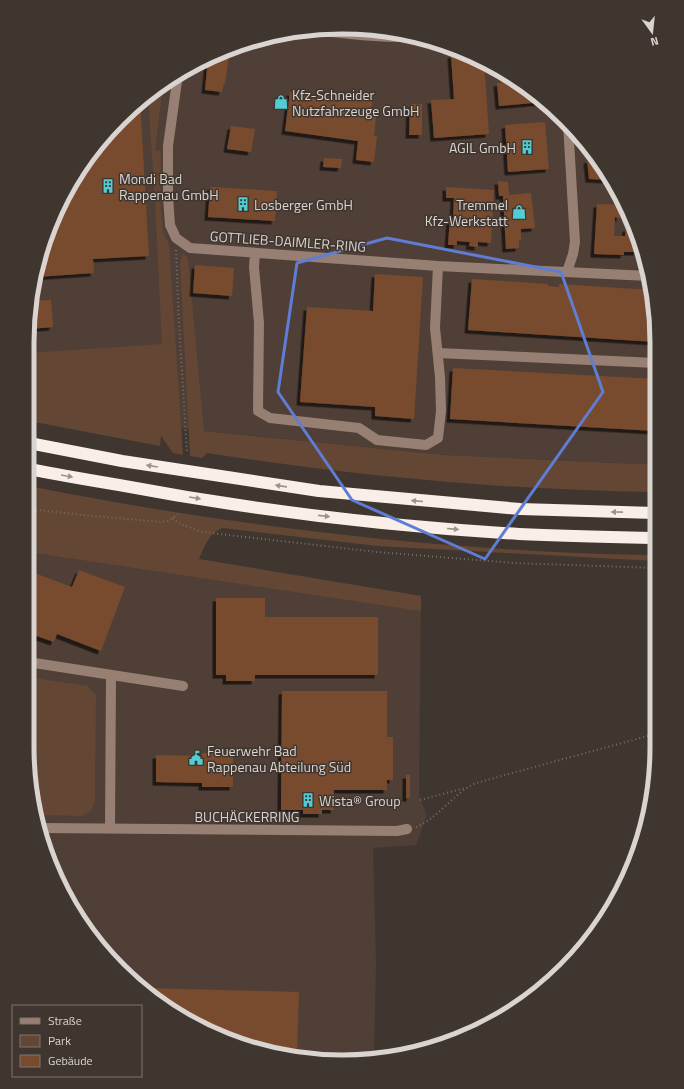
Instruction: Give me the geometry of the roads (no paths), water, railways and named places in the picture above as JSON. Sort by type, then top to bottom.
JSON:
[{"type":"highway","points":[[34,444],[122,461],[319,491],[520,509],[650,513]]},
{"type":"highway","points":[[34,469],[163,494],[321,516],[497,532],[650,538]]},
{"type":"street","name":"GOTTLIEB-DAIMLER-RING","points":[[177,82],[168,146],[168,197],[170,226],[176,238],[190,248],[438,266],[643,276]]},
{"type":"street","points":[[567,272],[574,254],[575,242],[569,133]]},
{"type":"street","points":[[255,253],[254,267],[259,323],[258,411],[270,418],[359,428],[377,440],[426,445],[438,438],[440,411],[440,377],[435,328],[438,266]]},
{"type":"street","points":[[438,353],[650,363]]},
{"type":"street","points":[[34,663],[183,686]]},
{"type":"street","points":[[110,829],[111,676]]},
{"type":"street","name":"BUCHÄCKERRING","points":[[44,828],[408,830]]},
{"type":"place","name":"Kfz-Schneider Nutzfahrzeuge GmbH","points":[[281,102]]},
{"type":"place","name":"AGIL GmbH","points":[[527,147]]},
{"type":"place","name":"Mondi Bad Rappenau GmbH","points":[[108,186]]},
{"type":"place","name":"Losberger GmbH","points":[[243,204]]},
{"type":"place","name":"Tremmel Kfz-Werkstatt","points":[[519,212]]},
{"type":"place","name":"Feuerwehr Bad Rappenau Abteilung Süd","points":[[196,758]]},
{"type":"place","name":"Wista® Group","points":[[308,800]]}]
